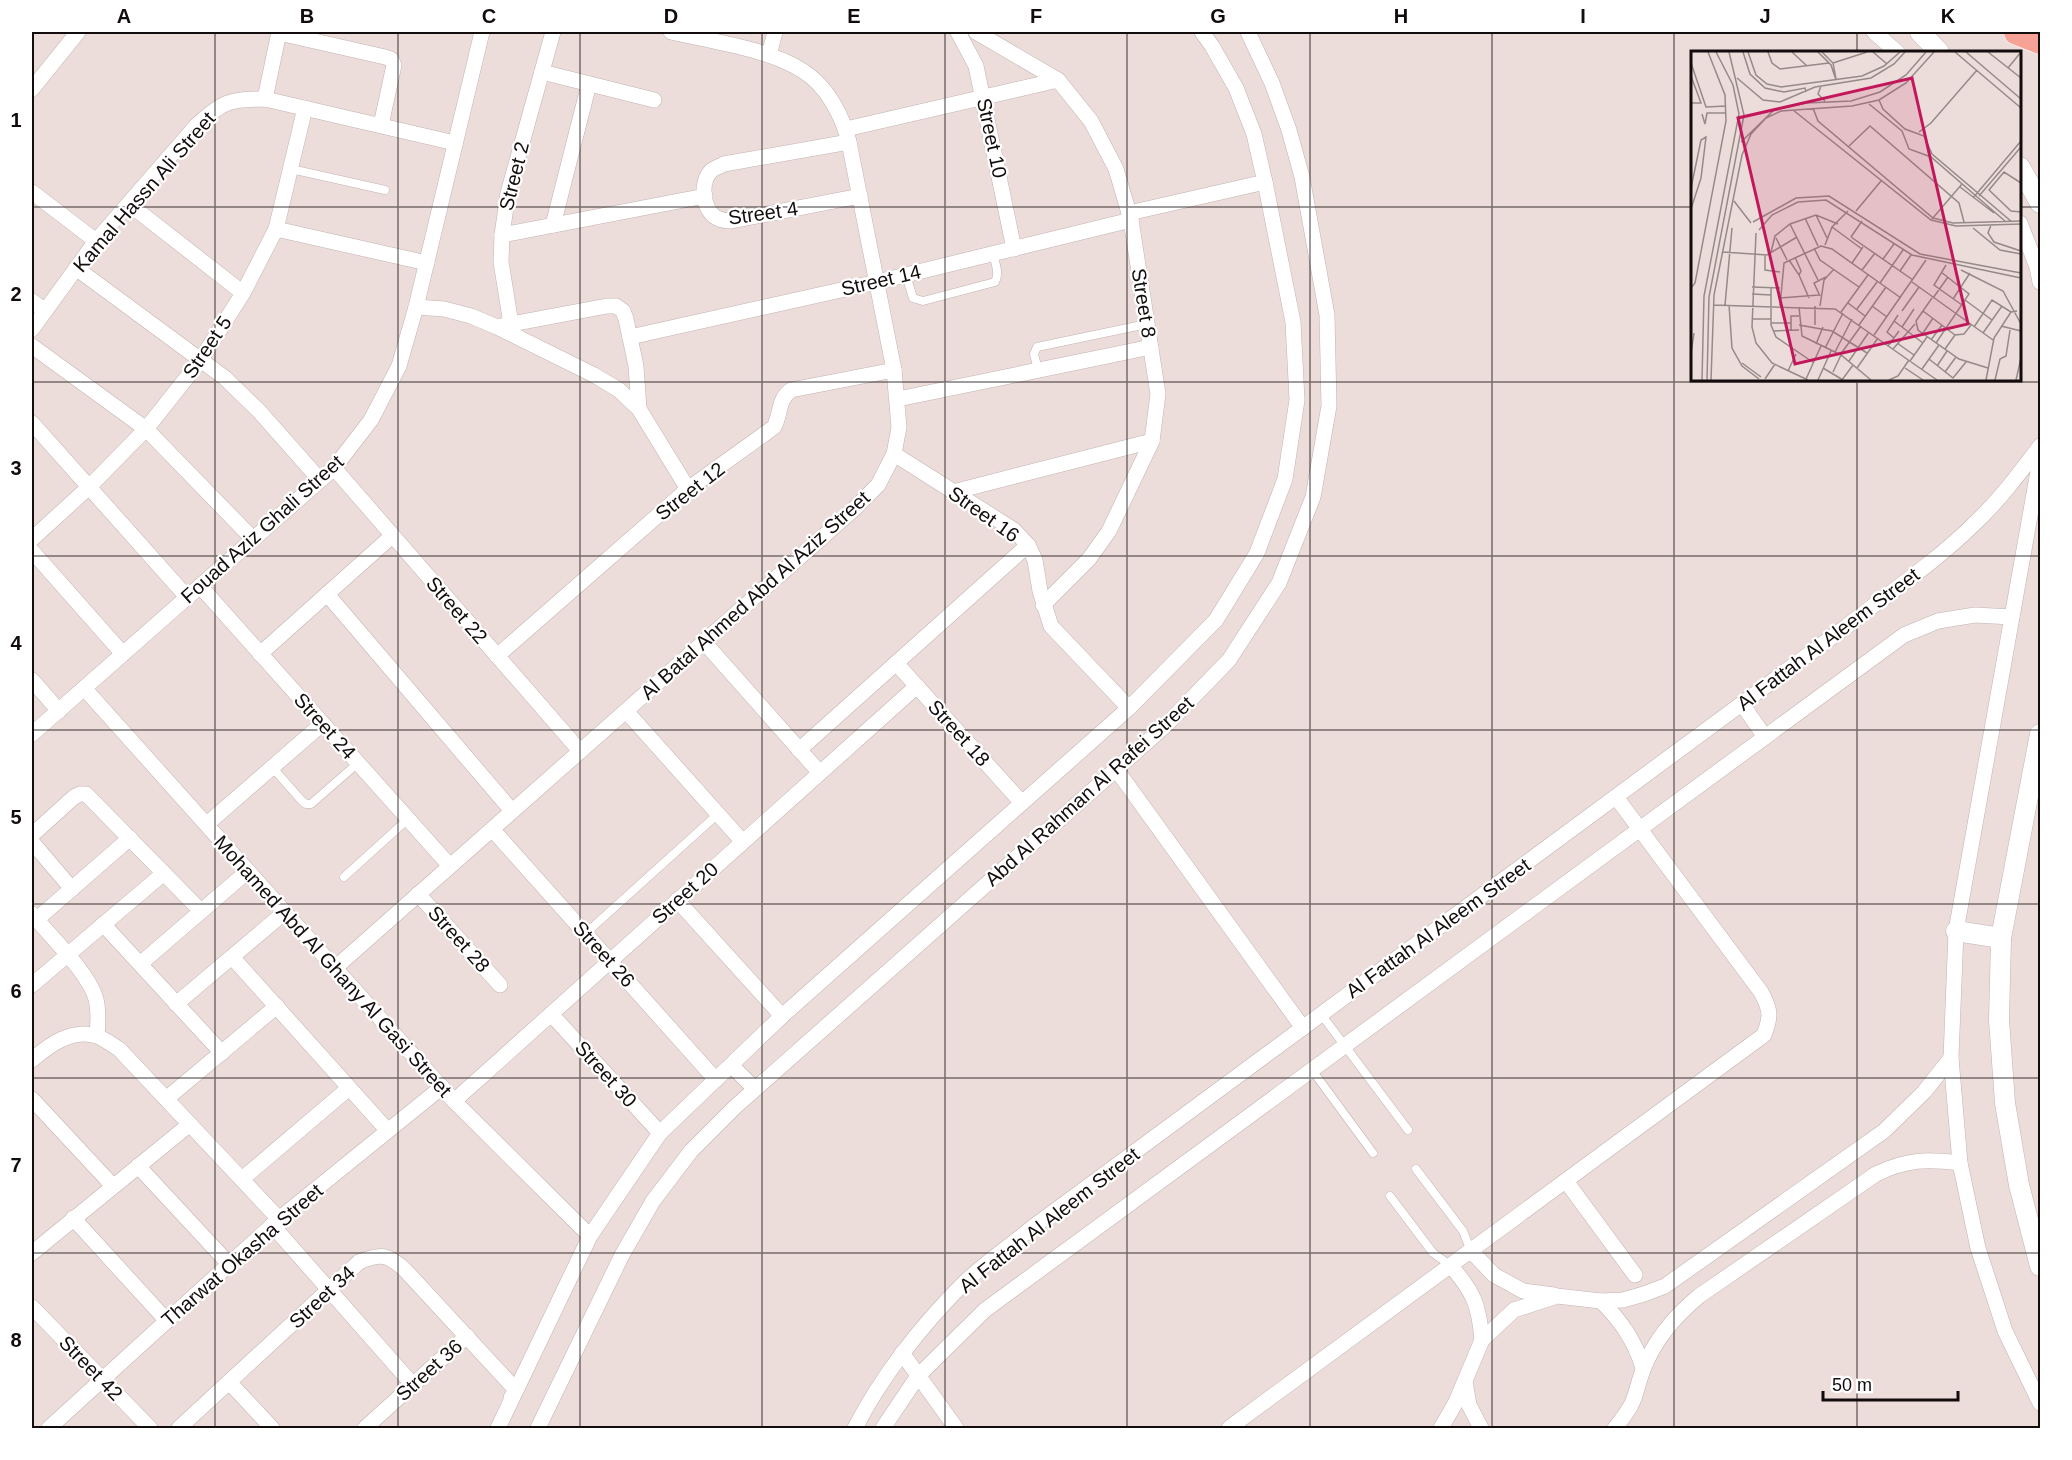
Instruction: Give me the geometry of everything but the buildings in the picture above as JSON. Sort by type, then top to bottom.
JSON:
[{"type":"highway","points":[[2017,32],[2040,40]]},
{"type":"street","points":[[32,89],[78,32]]},
{"type":"street","points":[[265,99],[279,32],[335,38],[391,59],[394,65],[381,126]]},
{"type":"street","name":"Fouad Aziz Ghali Street","points":[[32,734],[334,468],[371,420],[399,366],[416,307],[482,32]]},
{"type":"street","name":"Street 2","points":[[504,326],[501,262],[508,192],[554,32]]},
{"type":"street","name":"Al Batal Ahmed Abd Al Aziz Street","points":[[334,968],[853,510],[878,485],[894,454],[899,427],[894,370],[847,136],[831,98],[804,71],[769,55],[671,32]]},
{"type":"street","points":[[769,55],[776,32]]},
{"type":"street","name":"Street 10","points":[[958,32],[976,66],[1014,249]]},
{"type":"street","name":"Street 8","points":[[976,32],[1058,80],[1092,122],[1116,169],[1130,217],[1158,394],[1152,441],[1109,531],[1089,559],[1044,606]]},
{"type":"street","name":"Abd Al Rahman Al Rafei Street","points":[[498,1428],[590,1236],[660,1133],[782,1016],[1130,708],[1216,620],[1257,553],[1285,478],[1297,400],[1293,322],[1254,134],[1236,88],[1202,32]]},
{"type":"street","name":"Abd Al Rahman Al Rafei Street","points":[[538,1428],[622,1255],[653,1201],[691,1151],[755,1089],[1165,726],[1229,660],[1279,583],[1313,497],[1329,406],[1327,315],[1302,177],[1275,92],[1248,32]]},
{"type":"street","points":[[1874,32],[1895,51]]},
{"type":"street","points":[[1920,32],[1938,51]]},
{"type":"street","points":[[542,72],[654,100]]},
{"type":"street","name":"Street 4","points":[[860,196],[731,221],[718,219],[708,210],[704,182],[712,170],[724,164],[847,136],[983,97],[1058,80]]},
{"type":"street","points":[[553,225],[589,84]]},
{"type":"street","name":"Kamal Hassn Ali Street","points":[[32,329],[96,241],[197,125],[216,108],[239,99],[265,99],[455,142]]},
{"type":"street","name":"Street 5","points":[[32,539],[89,487],[146,429],[200,361],[243,293],[276,229],[305,108]]},
{"type":"street","points":[[2021,170],[2040,202]]},
{"type":"street","name":"Street 14","points":[[630,337],[1014,249],[1265,182]]},
{"type":"street","points":[[32,192],[96,241]]},
{"type":"street","points":[[502,235],[705,196]]},
{"type":"street","points":[[129,204],[243,293]]},
{"type":"street","points":[[2021,228],[2037,267],[2040,282]]},
{"type":"street","points":[[276,229],[427,263]]},
{"type":"street","points":[[76,268],[243,394],[320,480]]},
{"type":"street","points":[[32,301],[45,310]]},
{"type":"street","points":[[504,326],[616,306],[623,311],[630,337],[638,380],[639,409]]},
{"type":"street","points":[[416,307],[444,309],[504,326],[619,390],[639,409],[688,489]]},
{"type":"street","points":[[32,346],[146,429],[253,539]]},
{"type":"street","points":[[898,399],[1151,347]]},
{"type":"street","name":"Street 12","points":[[497,656],[688,489],[774,427],[779,418],[781,400],[791,390],[894,370]]},
{"type":"street","points":[[32,423],[187,597]]},
{"type":"street","points":[[954,492],[1152,441]]},
{"type":"street","name":"Al Fattah Al Aleem Street","points":[[855,1428],[902,1353],[962,1285],[1033,1227],[1847,626],[1972,526],[2005,492],[2040,446]]},
{"type":"street","name":"Street 16","points":[[894,454],[1014,530],[1028,545],[1035,560],[1044,606],[1051,626],[1130,708]]},
{"type":"street","points":[[2040,460],[1956,932],[1951,1058],[1960,1163],[1978,1248],[2005,1331],[2040,1403]]},
{"type":"street","name":"Street 22","points":[[334,468],[580,751]]},
{"type":"street","points":[[260,654],[392,536]]},
{"type":"street","points":[[799,750],[1028,545]]},
{"type":"street","points":[[32,551],[123,654]]},
{"type":"street","name":"Street 24","points":[[200,586],[450,866]]},
{"type":"street","points":[[327,594],[512,811]]},
{"type":"street","name":"Al Fattah Al Aleem Street","points":[[883,1428],[918,1376],[985,1310],[1904,635],[1938,621],[1975,615],[2012,617]]},
{"type":"street","points":[[704,642],[819,773]]},
{"type":"street","name":"Street 18","points":[[896,663],[1022,803]]},
{"type":"street","points":[[32,680],[58,711]]},
{"type":"street","name":"Street 20","points":[[454,1101],[917,686]]},
{"type":"street","name":"Mohamed Abd Al Ghany Al Gasi Street","points":[[84,688],[441,1087],[590,1236]]},
{"type":"street","points":[[1742,704],[1765,737]]},
{"type":"street","points":[[626,711],[743,842]]},
{"type":"street","points":[[207,824],[322,724]]},
{"type":"street","points":[[2040,734],[2037,760],[2001,938],[1999,1020],[2005,1103],[2019,1185],[2040,1266]]},
{"type":"street","points":[[1116,769],[1303,1028]]},
{"type":"street","points":[[32,835],[80,794],[86,794],[201,911]]},
{"type":"street","points":[[1229,1428],[1764,1035],[1770,1021],[1768,1006],[1761,992],[1616,797]]},
{"type":"street","name":"Street 26","points":[[492,829],[716,1080]]},
{"type":"street","points":[[97,1036],[99,1017],[96,998],[88,981],[34,917],[72,889],[130,838]]},
{"type":"street","points":[[32,842],[72,889]]},
{"type":"street","points":[[140,964],[248,871]]},
{"type":"street","points":[[32,985],[164,873]]},
{"type":"street","name":"Street 28","points":[[418,894],[500,985]]},
{"type":"street","points":[[677,900],[782,1016]]},
{"type":"street","points":[[176,1004],[285,912]]},
{"type":"street","points":[[103,924],[222,1053]]},
{"type":"street","points":[[1956,932],[2001,938]]},
{"type":"street","points":[[232,957],[388,1131]]},
{"type":"street","points":[[166,1099],[277,1006]]},
{"type":"street","name":"Street 30","points":[[551,1014],[660,1133]]},
{"type":"street","points":[[32,1060],[48,1046],[71,1035],[97,1036],[119,1048],[242,1179],[329,1290],[413,1385]]},
{"type":"street","points":[[1471,1251],[1494,1275],[1523,1291],[1601,1301],[1623,1300],[1665,1286],[1884,1131],[1924,1092],[1951,1058]]},
{"type":"street","points":[[731,1065],[755,1089]]},
{"type":"street","name":"Tharwat Okasha Street","points":[[49,1428],[276,1222],[441,1087]]},
{"type":"street","points":[[242,1179],[349,1088]]},
{"type":"street","points":[[32,1099],[113,1186]]},
{"type":"street","points":[[35,1244],[74,1218],[190,1124]]},
{"type":"street","points":[[1630,1428],[1633,1402],[1643,1368],[1666,1328],[1699,1296],[1876,1174],[1912,1161],[1932,1160],[1960,1163]]},
{"type":"street","points":[[138,1166],[229,1264]]},
{"type":"street","points":[[1566,1181],[1635,1275]]},
{"type":"street","points":[[74,1218],[167,1321]]},
{"type":"street","name":"Street 34","points":[[179,1428],[359,1262],[375,1255],[392,1258],[516,1390]]},
{"type":"street","points":[[1451,1266],[1469,1287],[1479,1312],[1482,1340]]},
{"type":"street","points":[[1441,1428],[1456,1402],[1482,1340],[1514,1310],[1557,1296]]},
{"type":"street","points":[[1601,1301],[1627,1332],[1637,1349],[1643,1368]]},
{"type":"street","name":"Street 42","points":[[32,1307],[150,1428]]},
{"type":"street","name":"Street 36","points":[[365,1428],[467,1336]]},
{"type":"street","points":[[902,1353],[956,1428]]},
{"type":"street","points":[[1465,1381],[1468,1405],[1481,1428]]},
{"type":"street","points":[[229,1383],[272,1428]]},
{"type":"street","name":"Abd Al Rahman Al Rafei Street","points":[[492,1428],[516,1390]]},
{"type":"street","points":[[1615,1428],[1633,1402]]},
{"type":"lane","points":[[291,169],[385,190]]},
{"type":"lane","points":[[906,275],[911,293],[918,300],[980,287],[991,284],[998,277],[993,254]]},
{"type":"lane","points":[[1038,370],[1034,354],[1037,347],[1147,324]]},
{"type":"lane","points":[[272,767],[302,801],[311,804],[358,763]]},
{"type":"lane","points":[[586,933],[718,814]]},
{"type":"lane","points":[[344,877],[408,819]]},
{"type":"lane","points":[[1321,1014],[1408,1130]]},
{"type":"lane","points":[[1312,1070],[1373,1153]]},
{"type":"lane","points":[[1416,1169],[1462,1231],[1471,1251]]},
{"type":"lane","points":[[1390,1196],[1433,1253],[1451,1266]]}]
